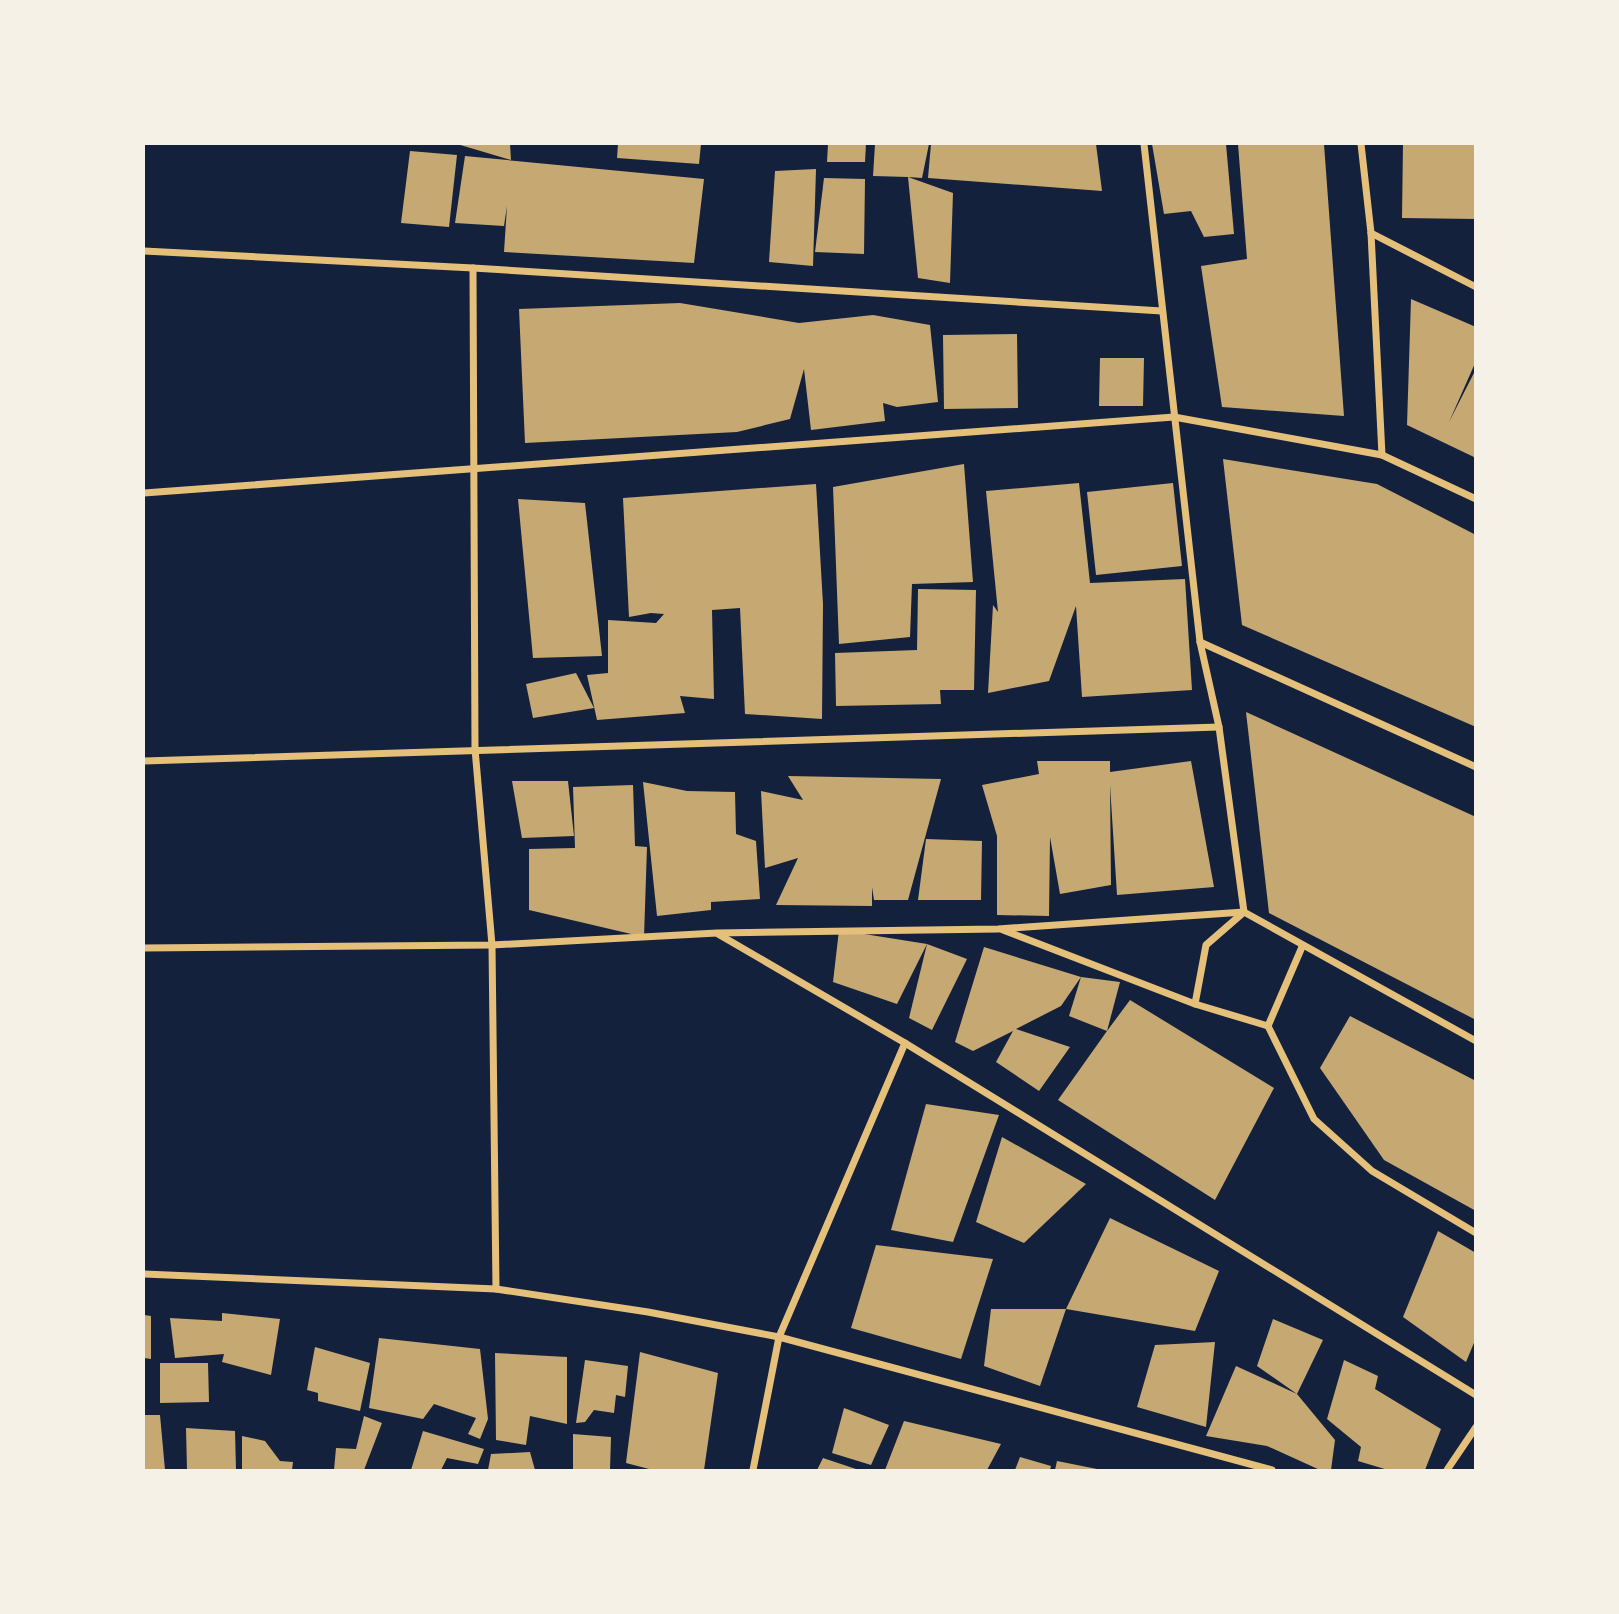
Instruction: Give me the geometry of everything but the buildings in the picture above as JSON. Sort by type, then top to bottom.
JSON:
[{"type":"street","points":[[1144,144],[1200,642],[1219,727],[1244,912]]},
{"type":"street","points":[[1361,144],[1371,233],[1382,455]]},
{"type":"street","points":[[1371,233],[1475,287]]},
{"type":"street","points":[[144,251],[473,268],[1162,311]]},
{"type":"street","points":[[473,268],[475,749],[492,945],[496,1289]]},
{"type":"street","points":[[144,493],[1174,417],[1382,455],[1475,499]]},
{"type":"street","points":[[1200,642],[1475,767]]},
{"type":"street","points":[[144,761],[1219,727]]},
{"type":"street","points":[[1195,1004],[1206,945],[1244,912]]},
{"type":"street","points":[[144,948],[492,945],[717,933],[998,929],[1244,912],[1302,947],[1475,1041]]},
{"type":"street","points":[[998,929],[1195,1004],[1268,1027],[1314,1119],[1372,1171],[1475,1233]]},
{"type":"street","points":[[717,933],[905,1043],[1475,1395]]},
{"type":"street","points":[[1268,1027],[1302,947]]},
{"type":"street","points":[[753,1471],[779,1337],[905,1043]]},
{"type":"street","points":[[144,1275],[496,1289],[648,1312],[779,1337],[1272,1471]]},
{"type":"street","points":[[1447,1471],[1475,1427]]}]
